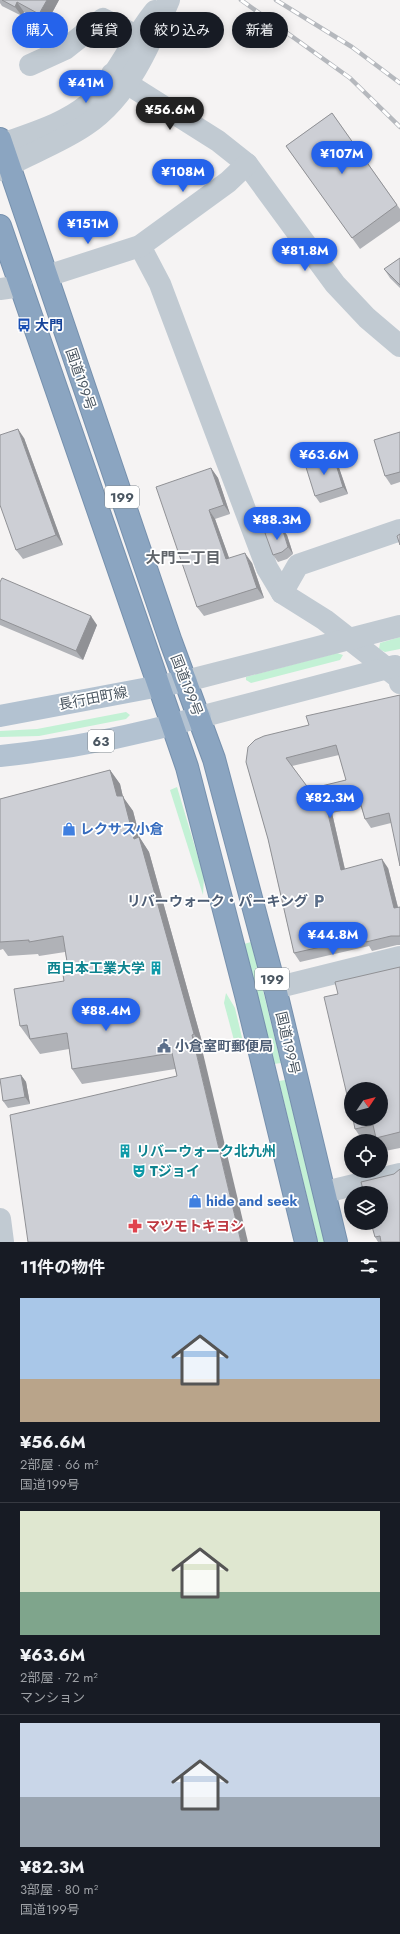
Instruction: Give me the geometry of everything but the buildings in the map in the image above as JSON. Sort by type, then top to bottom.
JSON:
[{"type":"highway","name":"国道199号","points":[[1,143],[4,168],[47,276],[171,642],[200,717],[214,759],[275,988],[336,1242]]},
{"type":"highway","name":"国道199号","points":[[0,226],[187,767],[246,995],[306,1242]]},
{"type":"main road","name":"長行田町線","points":[[0,716],[186,681]]},
{"type":"main road","name":"63","points":[[0,756],[39,752],[143,733],[200,717]]},
{"type":"street","points":[[158,12],[164,0]]},
{"type":"street","points":[[161,12],[169,0]]},
{"type":"street","points":[[30,65],[65,49],[103,19],[140,37]]},
{"type":"street","points":[[4,168],[87,124],[112,102],[119,79],[140,45]]},
{"type":"street","points":[[1,143],[47,127],[77,112],[119,79]]},
{"type":"street","points":[[119,79],[218,141],[247,164],[335,284],[367,318],[400,346]]},
{"type":"street","points":[[47,276],[140,246],[228,182],[247,164]]},
{"type":"street","points":[[140,246],[160,284],[267,568],[282,593],[325,620],[347,639],[392,666],[399,678],[400,684]]},
{"type":"street","points":[[0,288],[21,286]]},
{"type":"street","points":[[282,593],[298,565],[400,530]]},
{"type":"street","points":[[186,681],[400,626]]},
{"type":"street","points":[[200,717],[392,666]]},
{"type":"street","points":[[0,767],[39,752]]},
{"type":"street","points":[[275,988],[400,957]]},
{"type":"street","points":[[324,1192],[400,1174]]},
{"type":"street","points":[[0,1219],[3,1242]]},
{"type":"green space","points":[[400,637],[400,649],[385,652],[379,649],[380,643]]},
{"type":"green space","points":[[337,653],[343,655],[340,660],[251,683],[246,680],[246,677],[249,676]]},
{"type":"green space","points":[[126,712],[130,715],[126,719],[39,736],[0,737],[0,731],[37,729]]},
{"type":"green space","points":[[177,787],[204,877],[203,895],[170,790]]},
{"type":"green space","points":[[251,942],[281,1063],[274,1064],[244,944]]},
{"type":"green space","points":[[226,993],[235,1008],[244,1046],[235,1044],[224,1003]]},
{"type":"green space","points":[[285,1080],[325,1242],[318,1242],[279,1081]]},
{"type":"railway","points":[[241,0],[350,78],[400,127]]},
{"type":"railway","points":[[276,0],[352,47],[400,83]]},
{"type":"place","name":"大門","points":[[24,325]]},
{"type":"place","name":"レクサス小倉","points":[[69,829]]},
{"type":"place","name":"リバーウォーク・パーキング","points":[[319,901]]},
{"type":"place","name":"西日本工業大学","points":[[156,968]]},
{"type":"place","name":"小倉室町郵便局","points":[[164,1046]]},
{"type":"place","name":"リバーウォーク北九州","points":[[125,1151]]},
{"type":"place","name":"Tジョイ","points":[[139,1171]]},
{"type":"place","name":"hide and seek","points":[[195,1201]]},
{"type":"place","name":"マツモトキヨシ","points":[[135,1226]]},
{"type":"district","name":"大門二丁目","points":[[183,558]]}]
